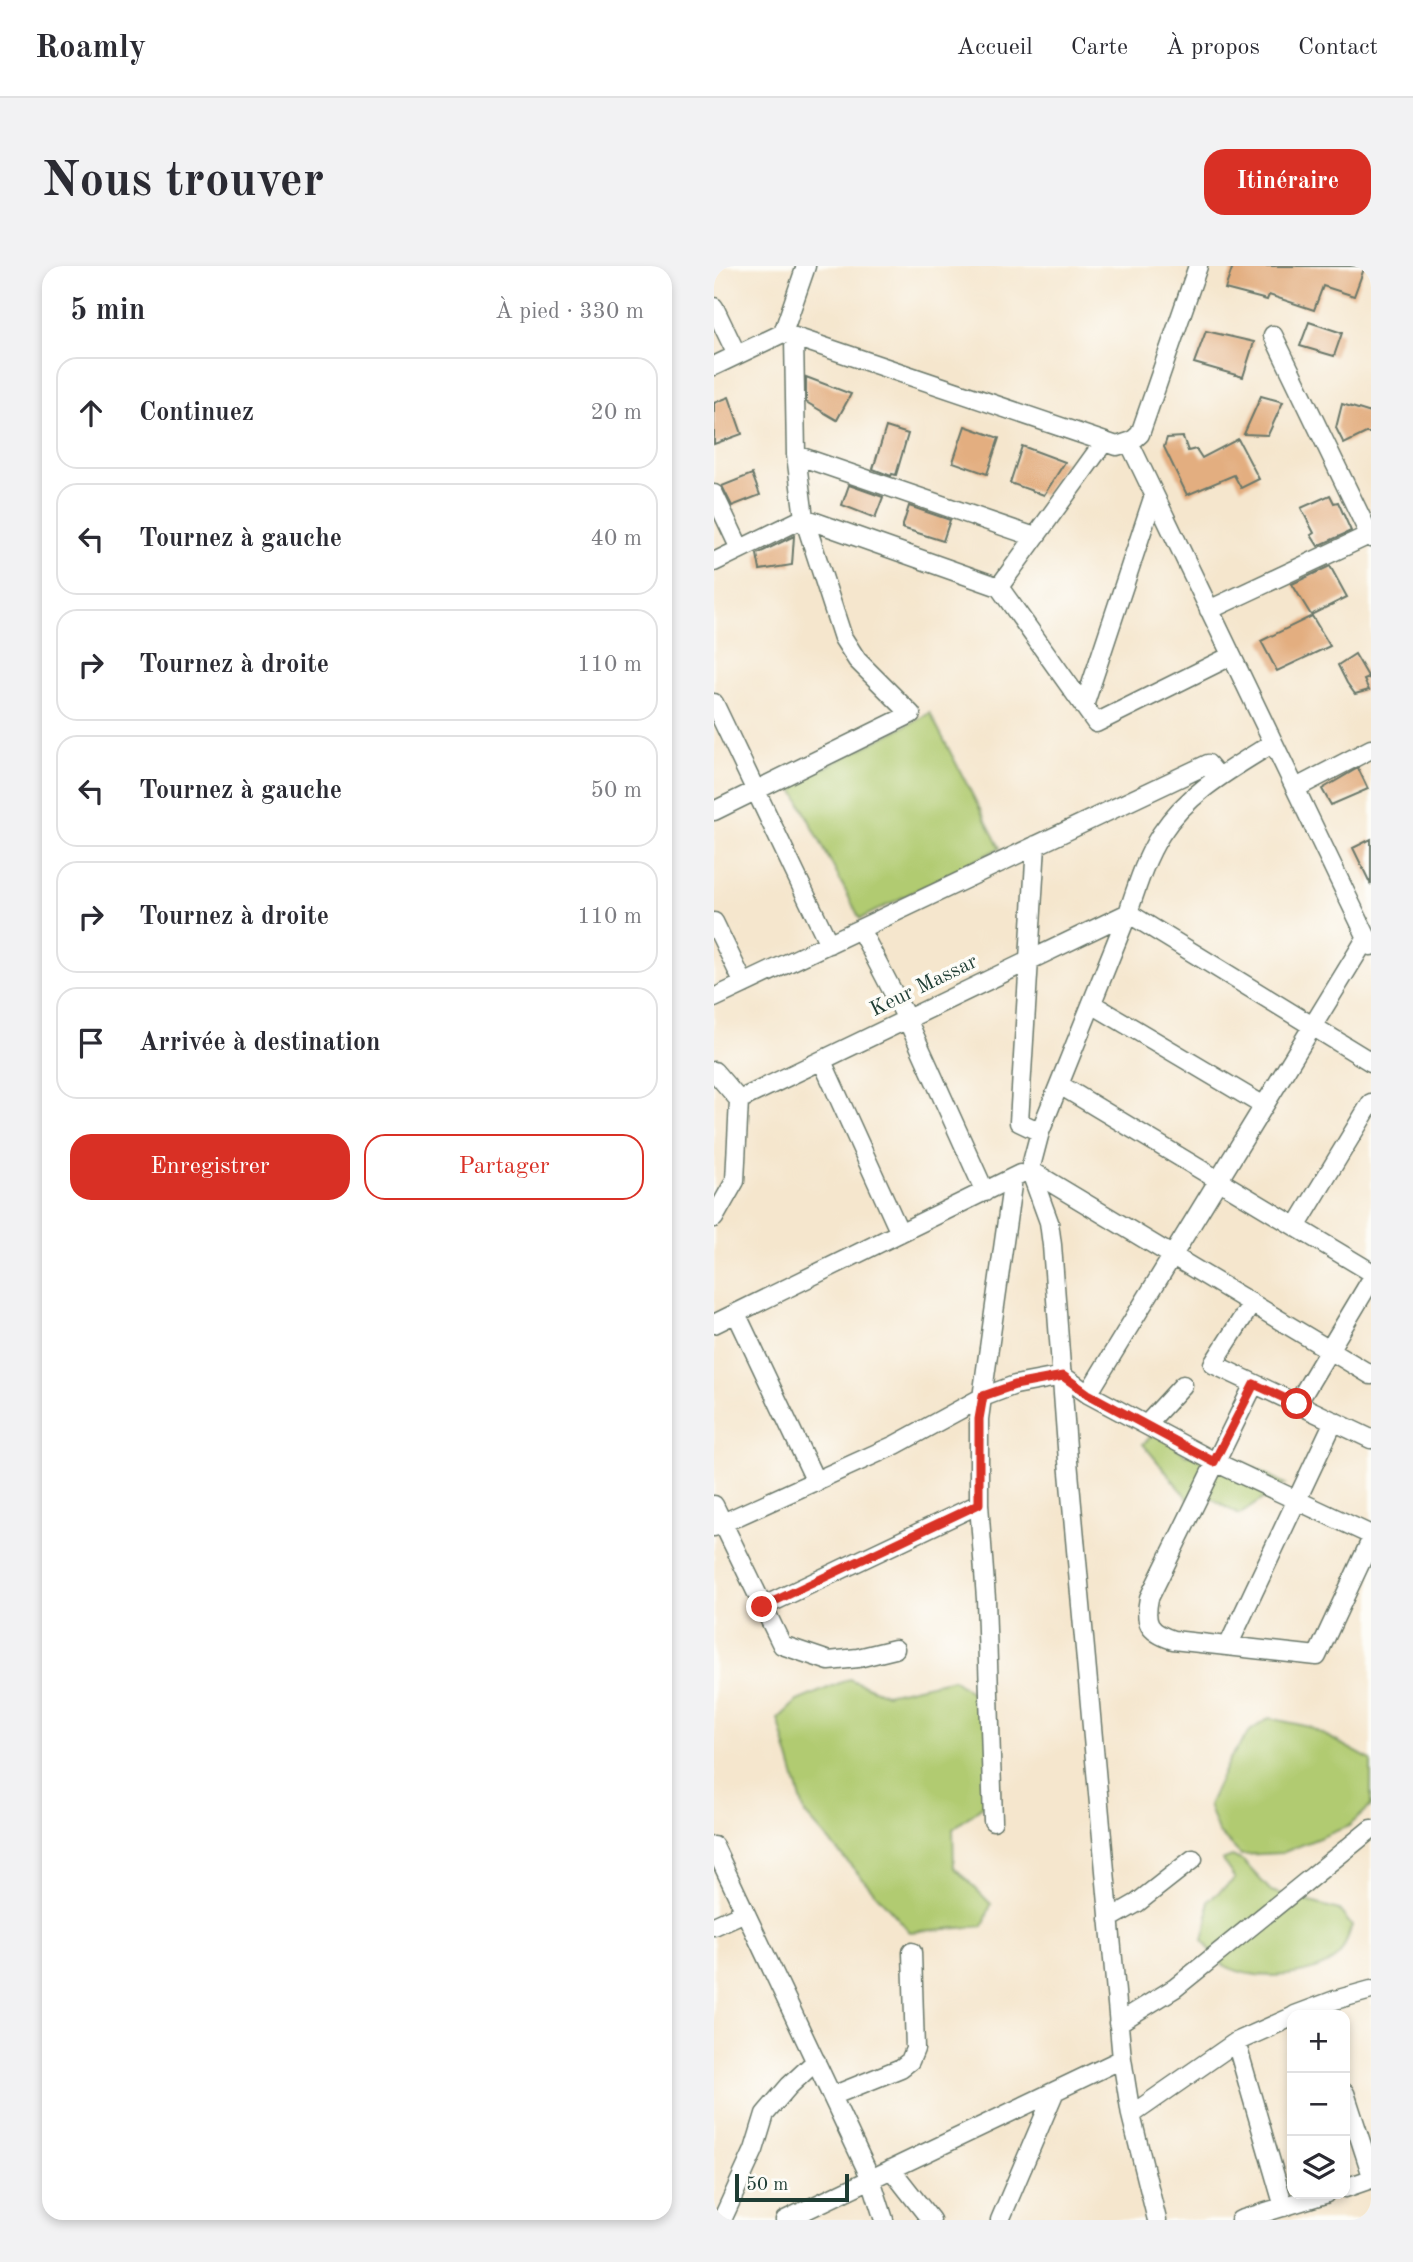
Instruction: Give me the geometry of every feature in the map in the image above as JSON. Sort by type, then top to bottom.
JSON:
[{"type":"street","points":[[714,810],[912,714],[857,660],[843,638],[804,518],[796,455],[788,335],[806,266]]},
{"type":"street","points":[[714,366],[788,335],[1117,446],[1129,442],[1140,433],[1198,266]]},
{"type":"street","points":[[714,307],[737,355]]},
{"type":"street","points":[[1209,610],[1370,537],[1273,335]]},
{"type":"street","points":[[999,587],[1104,442]]},
{"type":"street","points":[[1088,1394],[1312,1026],[1369,942],[1129,442]]},
{"type":"street","points":[[796,455],[1035,537]]},
{"type":"street","points":[[714,494],[740,549]]},
{"type":"street","points":[[1084,706],[1154,495]]},
{"type":"street","points":[[714,562],[804,518],[999,587],[1096,723],[1231,656]]},
{"type":"street","points":[[714,704],[829,944]]},
{"type":"street","points":[[1157,2220],[1131,2115],[1122,2059],[1049,1222],[1030,1170],[1040,1132],[1128,913],[1140,876],[1161,834],[1183,807],[1219,777],[1273,743]]},
{"type":"street","points":[[1296,788],[1371,749]]},
{"type":"street","points":[[714,998],[1208,764],[1219,777]]},
{"type":"street","points":[[1036,845],[1019,1122],[1040,1132]]},
{"type":"street","points":[[1354,911],[1371,903]]},
{"type":"street","points":[[1128,913],[1371,1062]]},
{"type":"street","name":"Keur Massar","points":[[740,1100],[1128,913]]},
{"type":"street","points":[[714,922],[744,984]]},
{"type":"street","points":[[860,929],[907,1019],[985,1192]]},
{"type":"street","points":[[1092,1004],[1264,1106]]},
{"type":"street","points":[[822,1061],[900,1233]]},
{"type":"street","points":[[714,1071],[740,1100],[735,1181],[714,1218]]},
{"type":"street","points":[[1060,1085],[1371,1272]]},
{"type":"street","points":[[1296,1227],[1371,1103]]},
{"type":"street","points":[[714,1324],[1030,1170]]},
{"type":"street","points":[[1030,1170],[1371,1375]]},
{"type":"street","points":[[993,1821],[986,1599],[979,1504],[979,1419],[1013,1178]]},
{"type":"street","points":[[1297,1404],[1371,1280]]},
{"type":"street","points":[[1252,1303],[1213,1364],[1371,1439]]},
{"type":"street","points":[[736,1313],[816,1482]]},
{"type":"street","points":[[718,1525],[895,1445],[983,1396],[1015,1385],[1063,1376],[1088,1394],[1214,1462],[1371,1538],[1317,1656],[1173,1640],[1157,1635],[1151,1629],[1146,1613],[1149,1598],[1214,1462],[1254,1384]]},
{"type":"street","points":[[1146,1425],[1183,1385]]},
{"type":"street","points":[[1228,1646],[1334,1421]]},
{"type":"street","points":[[762,1607],[979,1504]]},
{"type":"street","points":[[714,1505],[718,1525],[782,1645],[830,1661],[858,1658],[895,1649]]},
{"type":"street","points":[[1118,2023],[1175,1988],[1368,1836]]},
{"type":"street","points":[[714,1846],[871,2179],[884,2220]]},
{"type":"street","points":[[1109,1919],[1137,1903],[1193,1859]]},
{"type":"street","points":[[714,1926],[745,1912]]},
{"type":"street","points":[[832,2096],[901,2068],[910,2061],[915,2049],[912,1952]]},
{"type":"street","points":[[1321,2010],[1371,1990]]},
{"type":"street","points":[[1131,2115],[1236,2042],[1287,2019]]},
{"type":"street","points":[[1236,2042],[1284,2207]]},
{"type":"street","points":[[785,2220],[1122,2059]]},
{"type":"street","points":[[722,2220],[754,2150],[765,2114],[789,2086],[816,2062]]},
{"type":"street","points":[[1000,2220],[1055,2091]]},
{"type":"street","points":[[1350,2108],[1371,2173]]},
{"type":"street","points":[[891,2169],[931,2220]]},
{"type":"street","points":[[1350,2186],[1371,2179]]},
{"type":"street","points":[[1240,2220],[1309,2199]]},
{"type":"green space","points":[[930,713],[1000,848],[860,919],[791,785]]},
{"type":"green space","points":[[1156,1431],[1186,1455],[1216,1448],[1285,1484],[1239,1515],[1199,1490],[1189,1500],[1143,1444]]},
{"type":"green space","points":[[849,1679],[886,1694],[953,1679],[987,1704],[999,1793],[953,1829],[954,1867],[991,1904],[983,1926],[910,1932],[805,1814],[778,1719],[797,1701]]},
{"type":"green space","points":[[1269,1718],[1310,1727],[1371,1760],[1371,1806],[1349,1826],[1282,1853],[1241,1855],[1218,1832],[1208,1805],[1229,1760],[1250,1731]]},
{"type":"green space","points":[[1232,1856],[1243,1861],[1271,1891],[1339,1910],[1352,1926],[1338,1956],[1313,1970],[1280,1976],[1246,1973],[1219,1962],[1203,1940],[1208,1919],[1208,1901],[1235,1879],[1222,1860]]},
{"type":"building","points":[[1233,266],[1365,266],[1354,296],[1323,286],[1314,310],[1269,295],[1267,300],[1225,289]]},
{"type":"building","points":[[1309,322],[1342,333],[1334,356],[1300,346]]},
{"type":"building","points":[[1206,331],[1254,342],[1243,377],[1194,363]]},
{"type":"building","points":[[806,377],[851,394],[837,420],[806,402]]},
{"type":"building","points":[[1261,396],[1283,402],[1268,435],[1244,434]]},
{"type":"building","points":[[729,397],[742,434],[714,444],[714,403]]},
{"type":"building","points":[[1342,404],[1371,413],[1371,433],[1344,444],[1336,428]]},
{"type":"building","points":[[965,426],[999,438],[987,474],[953,462]]},
{"type":"building","points":[[886,427],[908,434],[896,475],[891,476],[873,469]]},
{"type":"building","points":[[1183,437],[1188,451],[1196,449],[1202,458],[1238,439],[1259,479],[1241,488],[1234,475],[1187,495],[1164,447],[1167,438]]},
{"type":"building","points":[[1022,446],[1065,462],[1044,495],[1010,483]]},
{"type":"building","points":[[752,474],[760,495],[732,506],[722,486]]},
{"type":"building","points":[[849,485],[883,497],[875,518],[842,505]]},
{"type":"building","points":[[1330,495],[1334,503],[1338,502],[1351,531],[1318,546],[1301,508]]},
{"type":"building","points":[[909,506],[950,520],[943,541],[902,528]]},
{"type":"building","points":[[794,536],[792,565],[760,570],[757,554]]},
{"type":"building","points":[[1330,566],[1347,597],[1311,615],[1292,584]]},
{"type":"building","points":[[1312,616],[1330,646],[1277,671],[1261,641]]},
{"type":"building","points":[[1355,654],[1369,678],[1364,680],[1369,690],[1355,694],[1338,665]]},
{"type":"building","points":[[1358,768],[1368,789],[1331,805],[1322,789]]},
{"type":"building","points":[[1371,839],[1371,885],[1353,848]]},
{"type":"route","points":[[762,1607],[979,1504],[979,1419],[983,1396],[1015,1385],[1063,1376],[1088,1394],[1214,1462],[1254,1384],[1297,1404]]}]
